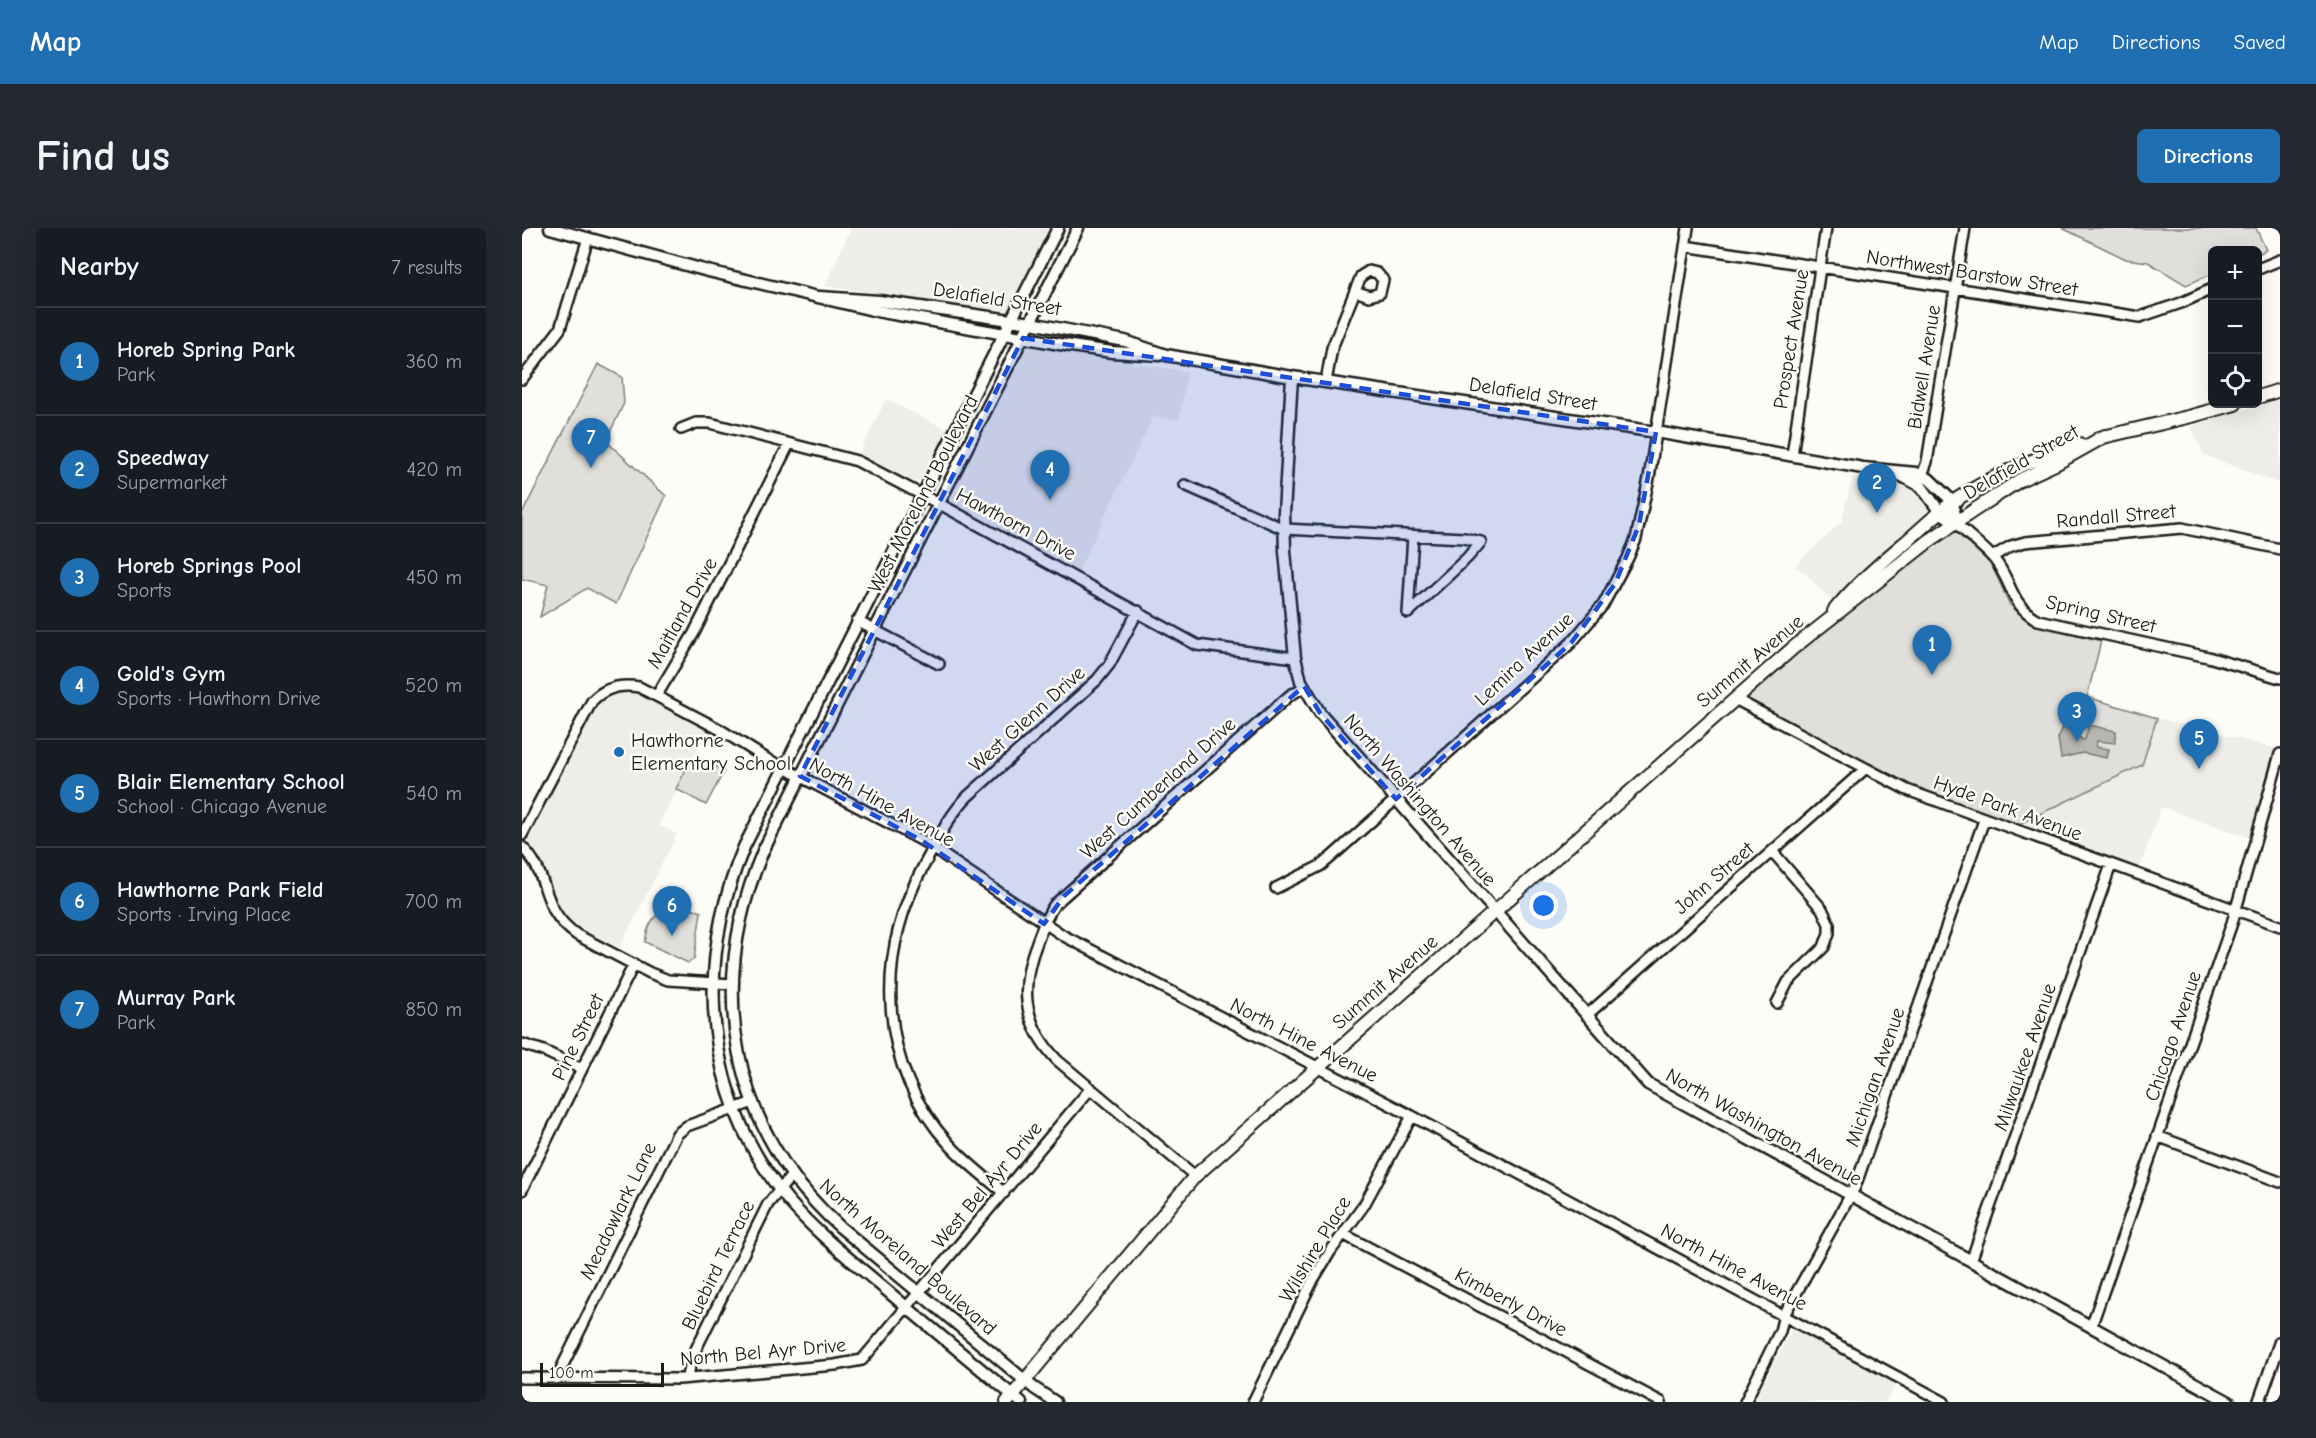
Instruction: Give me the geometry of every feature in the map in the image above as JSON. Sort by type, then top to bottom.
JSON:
[{"type":"main road","points":[[2262,396],[2280,390]]},
{"type":"main road","name":"Delafield Street","points":[[1953,502],[1984,483],[2057,451],[2105,436],[2221,408]]},
{"type":"main road","name":"Delafield Street","points":[[1956,523],[2020,480],[2105,436]]},
{"type":"main road","name":"Summit Avenue","points":[[1822,626],[1845,597],[1953,502]]},
{"type":"main road","name":"Summit Avenue","points":[[1014,1400],[1024,1380],[1195,1176],[1793,648],[1929,541],[1956,523]]},
{"type":"street","name":"Delafield Street","points":[[550,228],[701,269],[819,297],[1030,323],[1114,339],[1166,355],[1292,377],[1922,475],[1953,502],[1956,523]]},
{"type":"street","name":"West Moreland Boulevard","points":[[783,768],[1058,228]]},
{"type":"street","name":"West Moreland Boulevard","points":[[800,776],[1078,228]]},
{"type":"street","name":"Lemira Avenue","points":[[1276,888],[1320,866],[1564,649],[1603,605],[1636,539],[1649,478],[1688,228]]},
{"type":"street","name":"Prospect Avenue","points":[[1792,455],[1826,228]]},
{"type":"street","name":"Bidwell Avenue","points":[[1922,475],[1927,462],[1965,228]]},
{"type":"street","points":[[522,379],[560,329],[588,238]]},
{"type":"street","name":"Northwest Barstow Street","points":[[1685,246],[2140,317],[2208,291]]},
{"type":"street","points":[[1045,252],[1062,261]]},
{"type":"street","points":[[2262,267],[2280,260]]},
{"type":"street","points":[[1326,382],[1332,348],[1355,291]]},
{"type":"street","name":"Delafield Street","points":[[878,306],[1023,338],[1112,352],[1151,356],[1166,355]]},
{"type":"street","points":[[961,326],[963,313]]},
{"type":"street","points":[[1071,346],[1073,331]]},
{"type":"street","points":[[1112,352],[1114,339]]},
{"type":"street","name":"North Washington Avenue","points":[[1292,377],[1284,529],[1295,658],[1304,687],[1320,713],[1587,1015],[1652,1086],[2229,1402]]},
{"type":"street","points":[[979,382],[996,389]]},
{"type":"street","name":"Hawthorn Drive","points":[[681,429],[696,423],[711,423],[857,461],[1203,647],[1295,658]]},
{"type":"street","points":[[952,435],[969,444]]},
{"type":"street","name":"Maitland Drive","points":[[522,835],[586,709],[595,697],[608,689],[628,685],[639,687],[657,696],[694,633],[789,444]]},
{"type":"street","name":"Delafield Street","points":[[1893,472],[1921,486],[1940,512],[1956,523]]},
{"type":"street","points":[[1185,485],[1284,529],[1464,538],[1481,542],[1408,613],[1413,536]]},
{"type":"street","name":"Spring Street","points":[[1956,523],[1992,557],[2003,573],[2017,603],[2027,614],[2038,620],[2208,657],[2280,678]]},
{"type":"street","name":"Randall Street","points":[[1992,557],[2011,546],[2025,542],[2182,528],[2280,549]]},
{"type":"street","name":"West Glenn Drive","points":[[1004,1192],[958,1154],[931,1121],[912,1087],[895,1035],[890,998],[894,945],[908,896],[951,815],[967,797],[1097,680],[1138,611]]},
{"type":"street","points":[[857,621],[939,664]]},
{"type":"street","name":"West Cumberland Drive","points":[[1195,1176],[1047,1049],[1039,1039],[1029,1013],[1025,990],[1026,977],[1044,924],[1051,910],[1064,896],[1289,696],[1304,687]]},
{"type":"street","name":"North Hine Avenue","points":[[657,696],[719,729],[783,768],[933,848],[1044,924],[1412,1116],[1944,1402]]},
{"type":"street","name":"Hyde Park Avenue","points":[[1734,699],[1907,790],[1984,820],[2280,926]]},
{"type":"street","points":[[799,735],[816,744]]},
{"type":"street","name":"Chicago Avenue","points":[[2091,1327],[2236,910],[2280,754]]},
{"type":"street","name":"North Moreland Boulevard","points":[[783,768],[744,847],[728,889],[716,942],[713,1003],[718,1047],[735,1108],[756,1152],[779,1189],[814,1228],[968,1358],[1014,1400]]},
{"type":"street","name":"John Street","points":[[1587,1015],[1865,769]]},
{"type":"street","name":"North Moreland Boulevard","points":[[800,776],[763,850],[747,892],[736,942],[732,984],[738,1051],[753,1102],[792,1175],[825,1213],[1024,1380],[1055,1402]]},
{"type":"street","name":"Michigan Avenue","points":[[1745,1402],[1780,1331],[1784,1315],[1851,1195],[1984,820]]},
{"type":"street","points":[[522,847],[537,864],[549,902],[560,921],[577,935],[669,980],[732,984]]},
{"type":"street","points":[[1772,851],[1822,909],[1829,924],[1829,933],[1824,947],[1788,982],[1777,1003]]},
{"type":"street","name":"Milwaukee Avenue","points":[[1971,1261],[2111,865]]},
{"type":"street","name":"Pine Street","points":[[522,1190],[634,964]]},
{"type":"street","points":[[522,1044],[544,1051],[582,1069]]},
{"type":"street","name":"West Bel Ayr Drive","points":[[862,1360],[1091,1088]]},
{"type":"street","name":"Meadowlark Lane","points":[[556,1379],[677,1134],[687,1126],[753,1102]]},
{"type":"street","name":"Wilshire Place","points":[[1252,1402],[1313,1280],[1364,1205],[1412,1116]]},
{"type":"street","points":[[2157,1136],[2280,1182]]},
{"type":"street","name":"Bluebird Terrace","points":[[688,1378],[694,1353],[768,1204],[792,1175]]},
{"type":"street","name":"Kimberly Drive","points":[[1343,1234],[1661,1402]]},
{"type":"street","points":[[2259,1402],[2280,1342]]},
{"type":"street","points":[[968,1358],[980,1343]]},
{"type":"street","name":"North Bel Ayr Drive","points":[[522,1378],[688,1378],[835,1365],[862,1360]]},
{"type":"highlighted area","points":[[1023,338],[1656,432],[1639,525],[1615,584],[1571,643],[1396,799],[1320,713],[1304,686],[1064,896],[1044,924],[921,840],[800,776]]},
{"type":"shaded area","points":[[851,228],[1050,228],[1010,306],[1007,310],[1000,312],[825,286]]},
{"type":"shaded area","points":[[2062,228],[2256,228],[2266,250],[2262,252],[2262,246],[2208,246],[2208,276],[2186,285],[2148,262],[2126,259]]},
{"type":"shaded area","points":[[1030,345],[1187,372],[1179,420],[1153,417],[1078,572],[953,505],[946,497],[1023,346]]},
{"type":"shaded area","points":[[598,364],[622,377],[624,403],[606,441],[666,496],[616,604],[587,588],[540,617],[548,585],[522,579],[522,514]]},
{"type":"shaded area","points":[[886,399],[948,430],[920,482],[911,481],[859,454]]},
{"type":"shaded area","points":[[2280,399],[2280,484],[2204,455],[2191,426],[2250,408],[2262,408],[2262,404]]},
{"type":"shaded area","points":[[1852,477],[1914,488],[1932,507],[1932,510],[1831,600],[1795,566],[1842,521]]},
{"type":"shaded area","points":[[1953,529],[1991,564],[2010,605],[2031,623],[2101,641],[2087,697],[2157,718],[2142,765],[2017,825],[1907,785],[1746,699],[1795,653]]},
{"type":"shaded area","points":[[619,691],[642,695],[708,730],[660,822],[661,826],[677,834],[620,947],[600,940],[565,916],[553,899],[540,859],[527,840],[593,708],[604,697]]},
{"type":"shaded area","points":[[2157,718],[2275,748],[2251,838],[2161,807],[2139,870],[2017,825],[2142,765]]},
{"type":"shaded area","points":[[2064,725],[2083,740],[2089,725],[2116,731],[2115,743],[2097,741],[2096,747],[2109,749],[2107,758],[2083,753],[2061,758],[2058,738]]},
{"type":"shaded area","points":[[699,761],[704,763],[705,761],[724,771],[706,805],[676,789],[690,762],[696,766]]},
{"type":"shaded area","points":[[682,904],[701,912],[694,959],[688,963],[645,942],[649,927],[656,916],[667,908]]},
{"type":"shaded area","points":[[1793,1329],[1896,1384],[1886,1402],[1754,1402]]},
{"type":"place","name":"Murray Park","points":[[591,468]]},
{"type":"place","name":"Gold's Gym","points":[[1050,500]]},
{"type":"place","name":"Speedway","points":[[1877,513]]},
{"type":"place","name":"Horeb Spring Park","points":[[1932,675]]},
{"type":"place","name":"Horeb Springs Pool","points":[[2077,742]]},
{"type":"place","name":"Hawthorne Elementary School","points":[[619,752]]},
{"type":"place","name":"Blair Elementary School","points":[[2199,769]]},
{"type":"place","name":"Hawthorne Park Field","points":[[672,936]]}]
